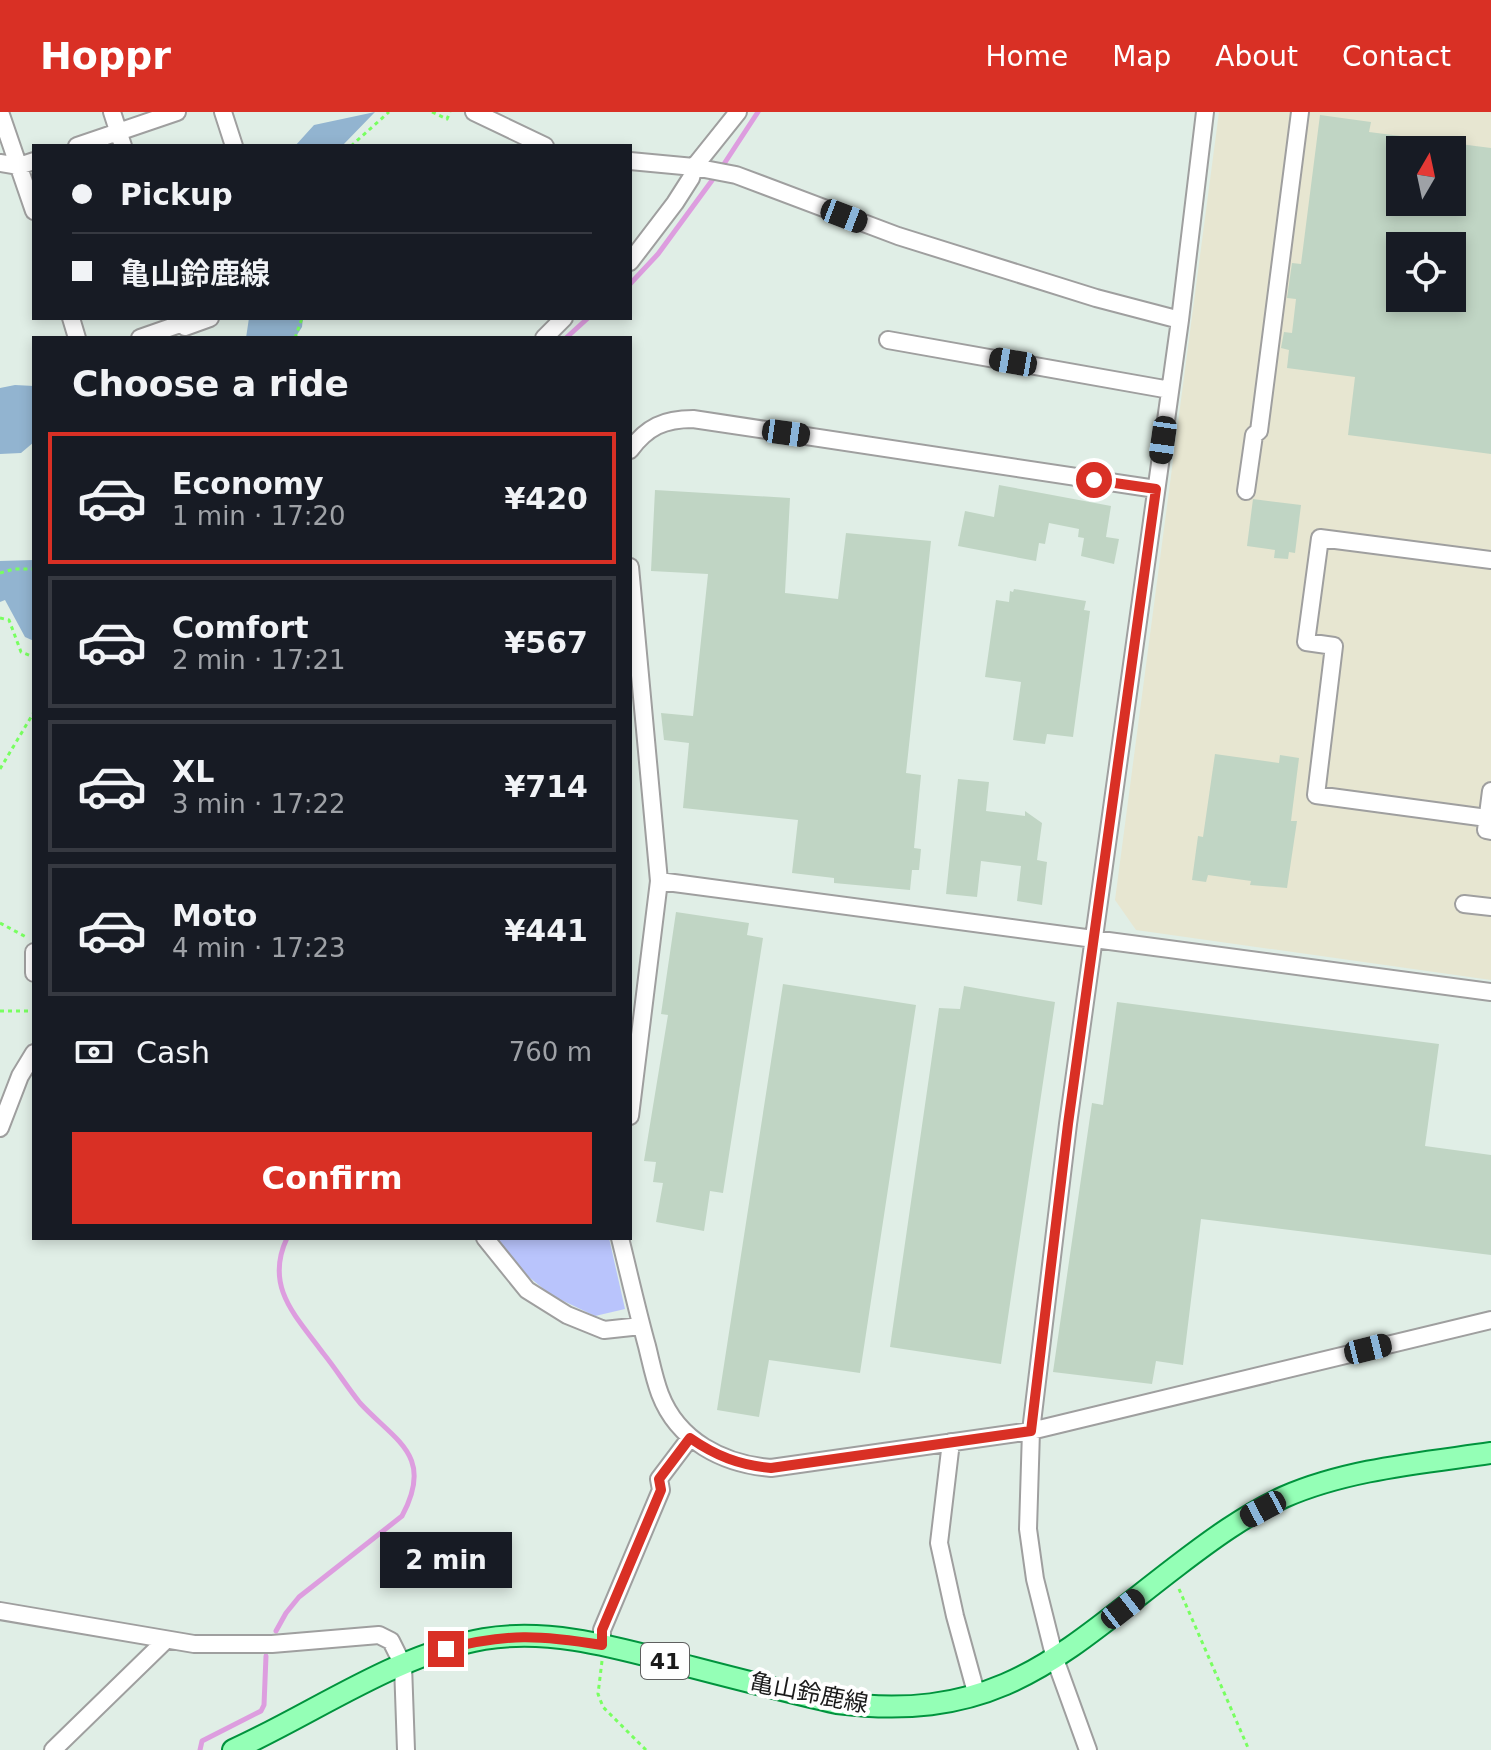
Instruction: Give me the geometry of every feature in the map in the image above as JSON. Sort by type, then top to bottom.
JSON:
[{"type":"main road","name":"亀山鈴鹿線","points":[[233,1750],[403,1665],[446,1649],[500,1638],[546,1636],[602,1645],[837,1703],[875,1708],[917,1706],[977,1696],[1023,1678],[1055,1659],[1242,1519],[1283,1498],[1358,1474],[1491,1453]]},
{"type":"street","points":[[0,112],[26,164],[32,199]]},
{"type":"street","points":[[112,112],[121,139]]},
{"type":"street","points":[[90,144],[121,139],[177,112]]},
{"type":"street","points":[[223,112],[233,144]]},
{"type":"street","points":[[474,112],[541,144]]},
{"type":"street","points":[[632,259],[738,112]]},
{"type":"street","points":[[1088,1750],[1055,1659],[1035,1579],[1028,1529],[1031,1431],[1068,1124],[1180,320],[1205,112]]},
{"type":"street","points":[[1246,491],[1254,435],[1259,431],[1300,112]]},
{"type":"street","points":[[632,161],[736,175],[898,236],[1096,298],[1180,320]]},
{"type":"street","points":[[0,163],[26,164]]},
{"type":"street","points":[[546,336],[562,320]]},
{"type":"street","points":[[148,336],[185,326]]},
{"type":"street","points":[[888,340],[1170,390]]},
{"type":"street","points":[[632,447],[639,438],[661,422],[693,419],[1156,489]]},
{"type":"street","points":[[1491,560],[1320,538],[1306,642],[1334,646],[1316,795],[1489,825],[1491,791]]},
{"type":"street","points":[[632,589],[659,881],[632,1100]]},
{"type":"street","points":[[659,881],[1491,992]]},
{"type":"street","points":[[1464,904],[1491,907]]},
{"type":"street","points":[[0,1128],[32,1057]]},
{"type":"street","points":[[487,1240],[527,1290],[567,1315],[604,1330],[641,1326]]},
{"type":"street","points":[[620,1240],[660,1395],[685,1444],[735,1463],[771,1468],[1031,1431],[1491,1320]]},
{"type":"street","points":[[951,1442],[939,1543],[977,1696]]},
{"type":"street","points":[[602,1645],[602,1630],[661,1490],[659,1479],[685,1444]]},
{"type":"street","points":[[0,1611],[194,1644],[272,1644],[379,1635],[391,1641],[403,1665],[406,1750]]},
{"type":"street","points":[[53,1750],[166,1640]]},
{"type":"path","points":[[353,144],[389,112]]},
{"type":"path","points":[[432,112],[447,119],[450,112]]},
{"type":"path","points":[[0,573],[32,569]]},
{"type":"path","points":[[0,618],[9,620],[21,652],[32,656]]},
{"type":"path","points":[[0,769],[32,715]]},
{"type":"path","points":[[0,923],[32,941]]},
{"type":"path","points":[[0,1011],[32,1011]]},
{"type":"path","points":[[1171,1570],[1249,1750]]},
{"type":"path","points":[[602,1645],[598,1694],[603,1707],[646,1750]]},
{"type":"shaded area","points":[[375,112],[344,144],[297,144],[314,125]]},
{"type":"shaded area","points":[[1219,112],[1491,112],[1491,980],[1136,930],[1115,900]]},
{"type":"shaded area","points":[[249,320],[303,320],[296,336],[246,336]]},
{"type":"shaded area","points":[[32,386],[32,444],[21,453],[0,454],[0,388]]},
{"type":"shaded area","points":[[32,560],[32,640],[25,637],[5,600],[0,602],[0,561]]},
{"type":"shaded area","points":[[498,1240],[609,1240],[625,1309],[595,1316],[551,1295],[529,1277]]},
{"type":"building","points":[[1320,115],[1371,122],[1369,132],[1401,136],[1386,136],[1386,216],[1466,216],[1466,145],[1491,148],[1491,454],[1348,435],[1355,377],[1287,368],[1289,350],[1281,348],[1284,332],[1292,333],[1296,299],[1287,298],[1292,263],[1301,264]]},
{"type":"building","points":[[999,485],[1111,506],[1106,537],[1119,539],[1114,564],[1081,556],[1084,538],[1078,537],[1079,529],[1049,523],[1045,544],[1039,543],[1036,561],[958,546],[965,511],[994,517]]},
{"type":"building","points":[[655,490],[790,498],[785,593],[838,599],[846,533],[931,541],[906,773],[921,775],[914,848],[921,849],[919,870],[912,870],[910,890],[834,883],[834,878],[792,873],[798,820],[683,808],[689,743],[664,740],[661,713],[693,716],[708,574],[651,571]]},
{"type":"building","points":[[1253,499],[1301,505],[1295,553],[1289,552],[1288,559],[1274,558],[1275,550],[1247,546]]},
{"type":"building","points":[[1014,589],[1086,601],[1084,610],[1090,611],[1073,737],[1047,734],[1045,744],[1013,740],[1021,682],[985,677],[996,600],[1009,602],[1010,591]]},
{"type":"building","points":[[1215,754],[1279,763],[1280,755],[1299,758],[1291,821],[1297,821],[1287,888],[1250,885],[1251,881],[1208,875],[1206,882],[1192,880],[1198,836],[1203,837]]},
{"type":"building","points":[[958,779],[989,782],[986,811],[1025,816],[1025,811],[1042,823],[1037,860],[1047,862],[1042,905],[1017,901],[1021,866],[981,861],[977,897],[946,894]]},
{"type":"building","points":[[676,912],[749,923],[747,935],[763,938],[723,1193],[710,1191],[704,1231],[656,1222],[663,1183],[653,1182],[656,1162],[644,1161],[668,1015],[661,1014]]},
{"type":"building","points":[[783,984],[916,1005],[860,1373],[769,1360],[759,1417],[717,1410]]},
{"type":"building","points":[[964,986],[1055,1002],[1001,1364],[890,1347],[939,1008],[960,1009]]},
{"type":"building","points":[[1117,1002],[1439,1044],[1425,1146],[1491,1155],[1491,1255],[1201,1219],[1183,1365],[1156,1361],[1152,1384],[1053,1372],[1092,1103],[1103,1105]]},
{"type":"waterway","points":[[722,167],[758,112]]},
{"type":"waterway","points":[[632,282],[658,254],[716,175]]},
{"type":"waterway","points":[[568,336],[586,320]]},
{"type":"waterway","points":[[276,1631],[299,1597],[402,1516],[414,1478],[406,1451],[360,1403],[286,1300],[279,1271],[286,1240]]},
{"type":"waterway","points":[[200,1750],[202,1741],[261,1711],[264,1705],[266,1656]]},
{"type":"route","points":[[446,1649],[484,1639],[515,1636],[546,1636],[602,1645],[602,1630],[661,1490],[659,1479],[690,1438],[735,1463],[771,1468],[1031,1431],[1068,1124],[1156,489],[1094,480]]}]
